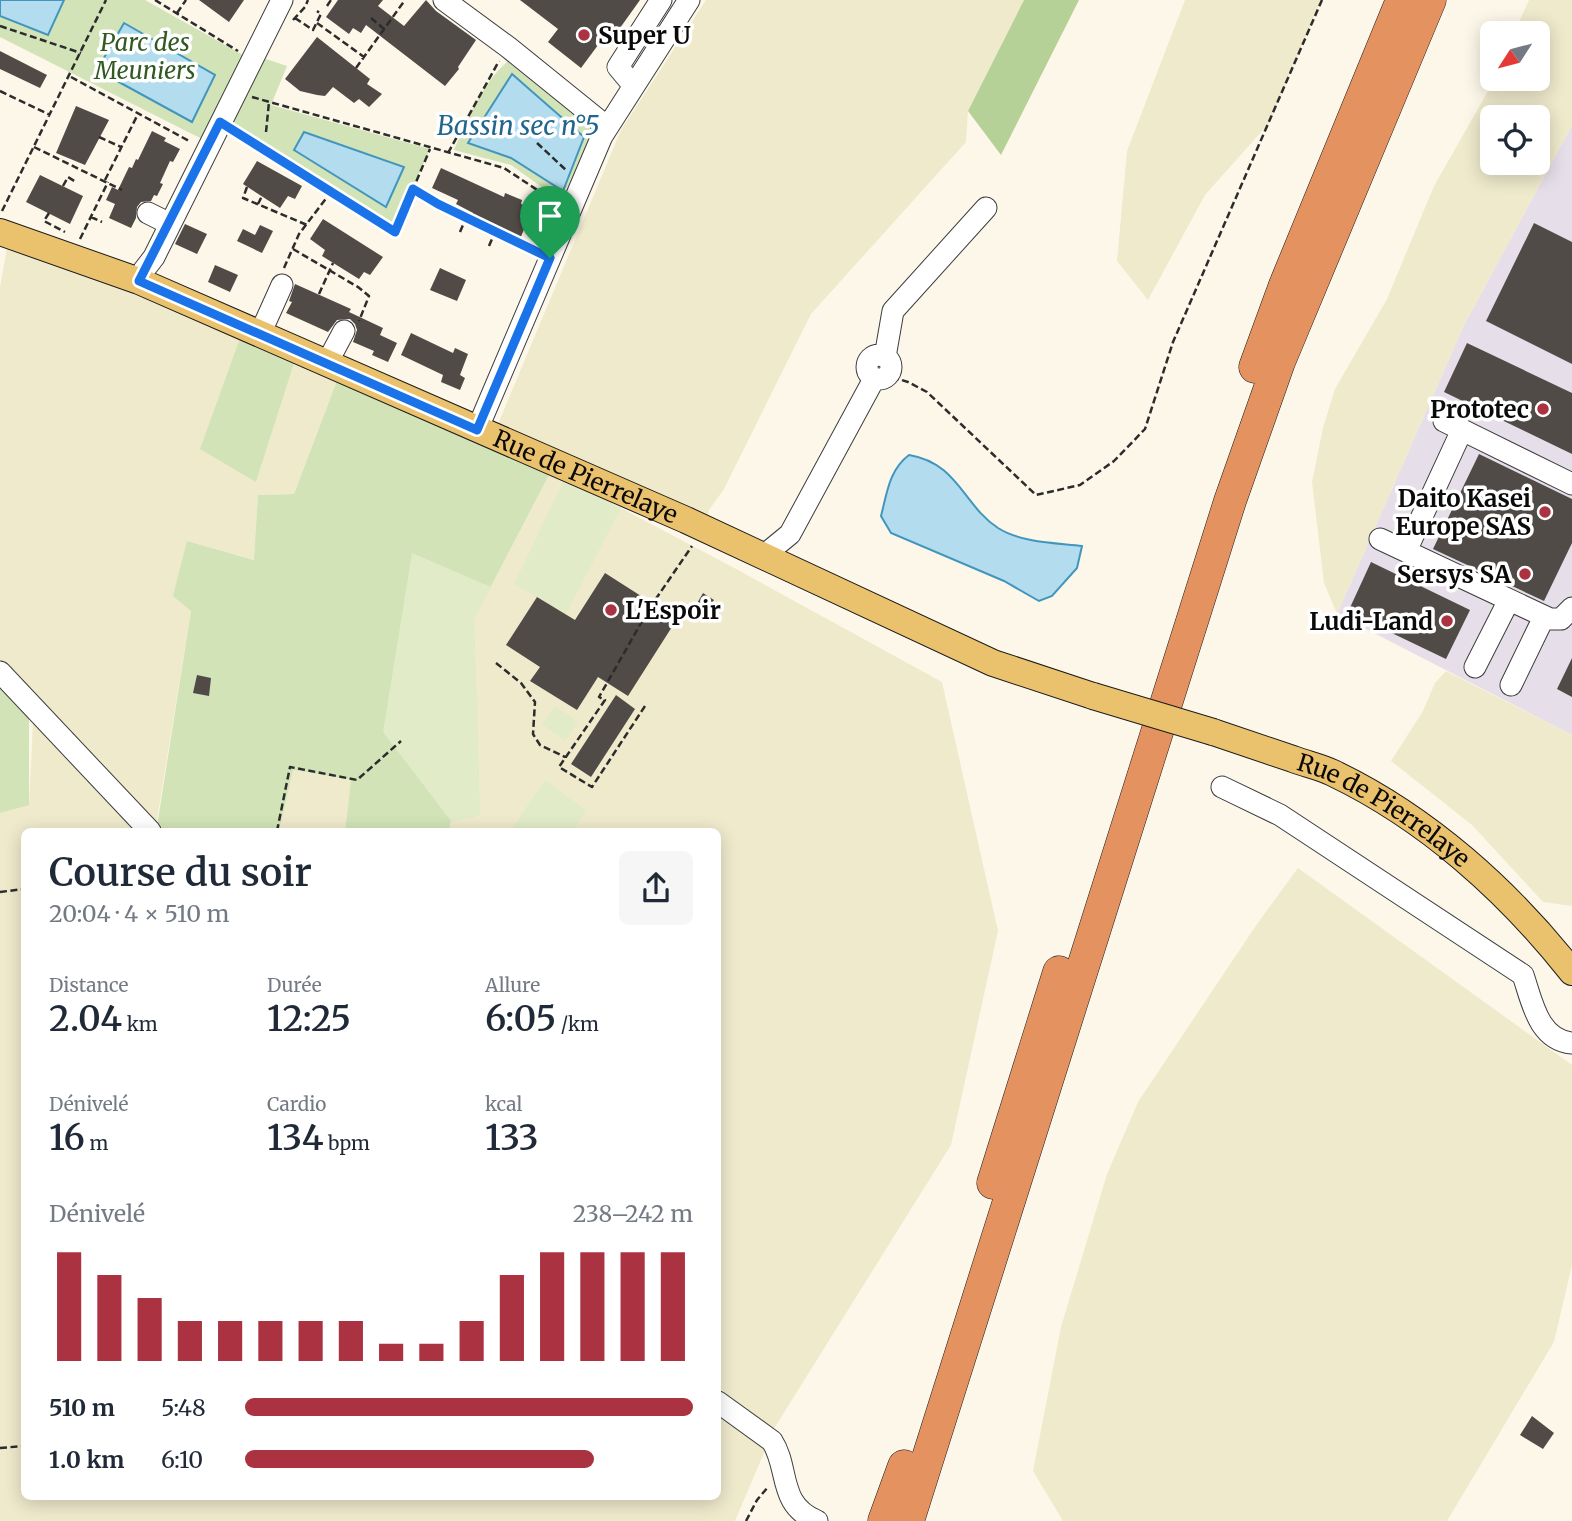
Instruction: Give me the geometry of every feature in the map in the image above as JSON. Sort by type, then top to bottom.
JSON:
[{"type":"highway","points":[[1374,63],[1376,33],[1384,0]]},
{"type":"highway","points":[[884,1521],[905,1464],[1210,490],[1285,285],[1402,0]]},
{"type":"highway","points":[[908,1521],[1230,501],[1279,362],[1430,0]]},
{"type":"highway","points":[[1384,107],[1397,95],[1449,0]]},
{"type":"main road","name":"Rue de Pierrelaye","points":[[0,232],[70,246],[139,281],[703,528],[993,663],[1332,772],[1402,813],[1447,844],[1533,925],[1572,956]]},
{"type":"main road","name":"Rue de Pierrelaye","points":[[1533,925],[1572,972]]},
{"type":"street","points":[[139,281],[282,0]]},
{"type":"street","points":[[444,0],[508,47],[607,127]]},
{"type":"street","points":[[634,85],[618,67],[661,0]]},
{"type":"street","points":[[477,430],[607,127],[689,0]]},
{"type":"street","points":[[762,556],[790,534],[883,371],[894,311],[986,208]]},
{"type":"street","points":[[148,213],[170,224]]},
{"type":"street","points":[[261,334],[282,285]]},
{"type":"street","points":[[327,363],[351,326]]},
{"type":"street","points":[[1406,551],[1453,426],[1572,484]]},
{"type":"street","points":[[790,534],[790,570]]},
{"type":"street","points":[[1380,538],[1550,620],[1561,619],[1572,608]]},
{"type":"street","points":[[1475,667],[1509,600]]},
{"type":"street","points":[[1511,685],[1544,617]]},
{"type":"street","points":[[0,672],[147,828]]},
{"type":"street","points":[[1222,787],[1280,815],[1523,975],[1537,1019],[1552,1036],[1570,1042]]},
{"type":"street","points":[[721,1404],[772,1441],[777,1450],[783,1478],[794,1502],[817,1521]]},
{"type":"path","points":[[0,214],[106,0]]},
{"type":"path","points":[[155,0],[251,59]]},
{"type":"path","points":[[177,13],[186,0]]},
{"type":"path","points":[[327,6],[331,0]]},
{"type":"path","points":[[356,68],[405,0]]},
{"type":"path","points":[[883,371],[927,392],[1036,495],[1080,485],[1114,461],[1145,429],[1173,342],[1322,0]]},
{"type":"path","points":[[295,18],[313,30],[321,15],[317,12]]},
{"type":"path","points":[[370,18],[384,29]]},
{"type":"path","points":[[317,23],[363,57]]},
{"type":"path","points":[[0,26],[81,53]]},
{"type":"path","points":[[448,153],[508,47]]},
{"type":"path","points":[[70,76],[206,150]]},
{"type":"path","points":[[254,86],[250,97],[505,168],[558,203]]},
{"type":"path","points":[[0,91],[50,115]]},
{"type":"path","points":[[266,132],[270,102]]},
{"type":"path","points":[[49,213],[44,221],[70,246],[91,217],[138,113]]},
{"type":"path","points":[[220,122],[395,232],[430,149]]},
{"type":"path","points":[[99,137],[121,147]]},
{"type":"path","points":[[537,143],[572,176]]},
{"type":"path","points":[[34,147],[122,190]]},
{"type":"path","points":[[63,186],[68,177],[76,182]]},
{"type":"path","points":[[247,187],[243,198],[307,226]]},
{"type":"path","points":[[413,189],[550,258]]},
{"type":"path","points":[[282,285],[278,279],[299,234],[331,192]]},
{"type":"path","points":[[258,204],[262,196]]},
{"type":"path","points":[[272,211],[275,205]]},
{"type":"path","points":[[91,217],[102,222]]},
{"type":"path","points":[[460,232],[466,218]]},
{"type":"path","points":[[489,246],[495,232]]},
{"type":"path","points":[[293,249],[369,296],[351,326]]},
{"type":"path","points":[[319,295],[333,263]]},
{"type":"path","points":[[645,706],[592,787],[559,767],[605,700],[599,696],[649,609],[703,528]]},
{"type":"path","points":[[496,663],[521,683],[535,702],[534,734],[540,745],[565,758]]},
{"type":"path","points":[[278,828],[290,767],[357,780],[401,741]]},
{"type":"path","points":[[0,892],[21,889]]},
{"type":"path","points":[[0,1448],[21,1446]]},
{"type":"path","points":[[746,1521],[768,1486],[783,1478]]},
{"type":"shaded area","points":[[706,0],[1024,0],[968,111],[966,142],[811,314],[724,489],[709,510],[707,520],[498,424],[621,130]]},
{"type":"shaded area","points":[[1185,0],[1321,0],[1270,122],[1205,195],[1148,300],[1117,261],[1127,151]]},
{"type":"shaded area","points":[[1529,0],[1572,0],[1572,125],[1550,166],[1550,105],[1480,105],[1488,91],[1550,91],[1550,21],[1519,21]]},
{"type":"shaded area","points":[[1480,105],[1480,175],[1545,175],[1463,327],[1337,614],[1324,583],[1312,482],[1323,428],[1335,389],[1387,299],[1434,186]]},
{"type":"shaded area","points":[[1572,125],[1572,735],[1337,614],[1463,327],[1545,175],[1550,175],[1550,166]]},
{"type":"shaded area","points":[[10,231],[243,330],[256,482],[298,351],[341,370],[294,494],[258,495],[255,560],[187,541],[191,611],[156,826],[0,672],[0,287]]},
{"type":"shaded area","points":[[551,471],[942,682],[998,931],[951,1145],[775,1427],[735,1521],[0,1521],[0,813],[29,804],[33,721],[133,828],[21,828],[21,1500],[721,1500],[721,828],[450,828],[451,821],[480,814],[474,619]]},
{"type":"shaded area","points":[[1446,671],[1572,735],[1572,906],[1543,902],[1472,825],[1391,761],[1423,711],[1435,683]]},
{"type":"shaded area","points":[[292,770],[351,780],[345,828],[280,828]]},
{"type":"shaded area","points":[[1298,868],[1572,1065],[1572,1265],[1554,1342],[1447,1521],[1063,1521],[1033,1471],[1061,1327],[1107,1174],[1138,1102],[1257,924]]},
{"type":"green space","name":"Parc des Meuniers","points":[[0,0],[145,0],[243,55],[202,139],[0,37]]},
{"type":"green space","points":[[1024,0],[1079,0],[1001,155],[968,111]]},
{"type":"green space","name":"Parc des Meuniers","points":[[257,56],[287,66],[271,105],[430,149],[394,230],[226,126]]},
{"type":"green space","name":"Bassin sec n°5","points":[[507,62],[511,62],[593,128],[593,148],[589,157],[557,198],[511,165],[454,150],[483,92]]},
{"type":"green space","points":[[243,330],[298,351],[256,482],[200,449]]},
{"type":"green space","points":[[341,370],[551,471],[474,619],[480,815],[451,821],[450,828],[345,828],[351,780],[293,770],[280,828],[155,828],[191,611],[173,596],[187,541],[254,560],[258,495],[294,494]]},
{"type":"green space","points":[[564,480],[621,508],[566,614],[514,584]]},
{"type":"green space","points":[[412,553],[491,587],[474,619],[480,815],[451,821],[383,732]]},
{"type":"green space","points":[[0,672],[29,715],[29,805],[0,813]]},
{"type":"green space","points":[[555,706],[578,722],[565,741],[542,724]]},
{"type":"green space","points":[[545,780],[586,810],[575,828],[512,828]]},
{"type":"water","points":[[0,0],[64,0],[48,35],[0,16]]},
{"type":"water","points":[[124,23],[215,75],[192,122],[97,70]]},
{"type":"water","name":"Bassin sec n°5","points":[[512,74],[584,137],[563,191],[511,158],[468,143]]},
{"type":"water","points":[[304,132],[404,167],[386,207],[294,150]]},
{"type":"water","points":[[909,455],[925,459],[939,467],[986,519],[1007,533],[1050,543],[1082,546],[1077,568],[1052,596],[1039,601],[1004,581],[891,533],[881,516],[893,475]]},
{"type":"building","points":[[199,0],[244,0],[229,22]]},
{"type":"building","points":[[338,0],[383,0],[378,6],[404,26],[426,0],[436,11],[476,40],[459,69],[445,86],[366,25],[361,33],[353,28],[349,34],[326,17]]},
{"type":"building","name":"Super U","points":[[520,0],[640,0],[610,42],[604,37],[581,68],[548,42],[558,29]]},
{"type":"building","points":[[317,37],[370,79],[367,84],[382,94],[369,107],[359,99],[354,103],[333,87],[325,96],[317,95],[300,91],[285,79]]},
{"type":"building","points":[[0,51],[47,75],[40,88],[0,69]]},
{"type":"building","points":[[76,106],[109,120],[85,165],[56,153]]},
{"type":"building","points":[[152,131],[180,149],[173,162],[170,161],[157,196],[154,195],[151,201],[141,202],[137,207],[131,228],[109,218],[115,204],[106,200],[112,187],[118,190],[129,167],[132,168],[136,159],[138,160]]},
{"type":"building","points":[[257,161],[302,186],[295,199],[288,196],[280,208],[243,184]]},
{"type":"building","points":[[441,168],[504,197],[505,193],[522,200],[521,204],[533,208],[520,239],[470,218],[473,213],[456,204],[458,200],[432,188]]},
{"type":"building","points":[[40,175],[83,196],[70,224],[26,202]]},
{"type":"building","points":[[323,219],[383,257],[370,275],[364,272],[359,279],[322,256],[325,250],[310,239]]},
{"type":"building","points":[[1534,223],[1572,242],[1572,364],[1486,321]]},
{"type":"building","points":[[185,224],[207,234],[197,254],[175,244]]},
{"type":"building","points":[[260,225],[273,231],[262,253],[237,241],[243,229],[255,235]]},
{"type":"building","points":[[215,265],[238,275],[230,292],[208,282]]},
{"type":"building","points":[[440,268],[466,280],[457,301],[430,290]]},
{"type":"building","points":[[295,284],[351,309],[349,312],[383,328],[380,335],[397,343],[388,362],[372,355],[374,351],[353,342],[357,330],[350,319],[337,320],[328,332],[286,313],[292,302],[289,301]]},
{"type":"building","points":[[411,333],[453,353],[455,348],[468,354],[460,375],[465,378],[460,390],[441,382],[443,375],[401,355]]},
{"type":"building","points":[[1467,343],[1572,393],[1572,454],[1444,392]]},
{"type":"building","points":[[1479,454],[1572,499],[1572,543],[1544,601],[1433,549]]},
{"type":"building","points":[[1371,562],[1470,610],[1446,659],[1348,612]]},
{"type":"building","points":[[605,573],[677,619],[628,696],[598,677],[577,710],[530,681],[540,667],[506,645],[537,597],[575,620]]},
{"type":"building","points":[[703,593],[714,600],[702,621],[692,612]]},
{"type":"building","points":[[1572,658],[1572,697],[1557,689]]},
{"type":"building","points":[[197,675],[211,678],[209,696],[193,693]]},
{"type":"building","points":[[616,695],[635,709],[591,777],[571,764]]},
{"type":"building","points":[[1532,1416],[1554,1433],[1543,1449],[1520,1435]]},
{"type":"place","name":"Super U","points":[[584,35]]},
{"type":"place","name":"Prototec","points":[[1543,409]]},
{"type":"place","name":"Daito Kasei Europe SAS","points":[[1545,512]]},
{"type":"place","name":"Sersys SA","points":[[1525,574]]},
{"type":"place","name":"L'Espoir","points":[[611,610]]},
{"type":"place","name":"Ludi-Land","points":[[1447,621]]},
{"type":"route","points":[[220,122],[395,232],[413,189],[438,204],[550,258],[477,430],[139,281],[154,257],[220,122]]}]
